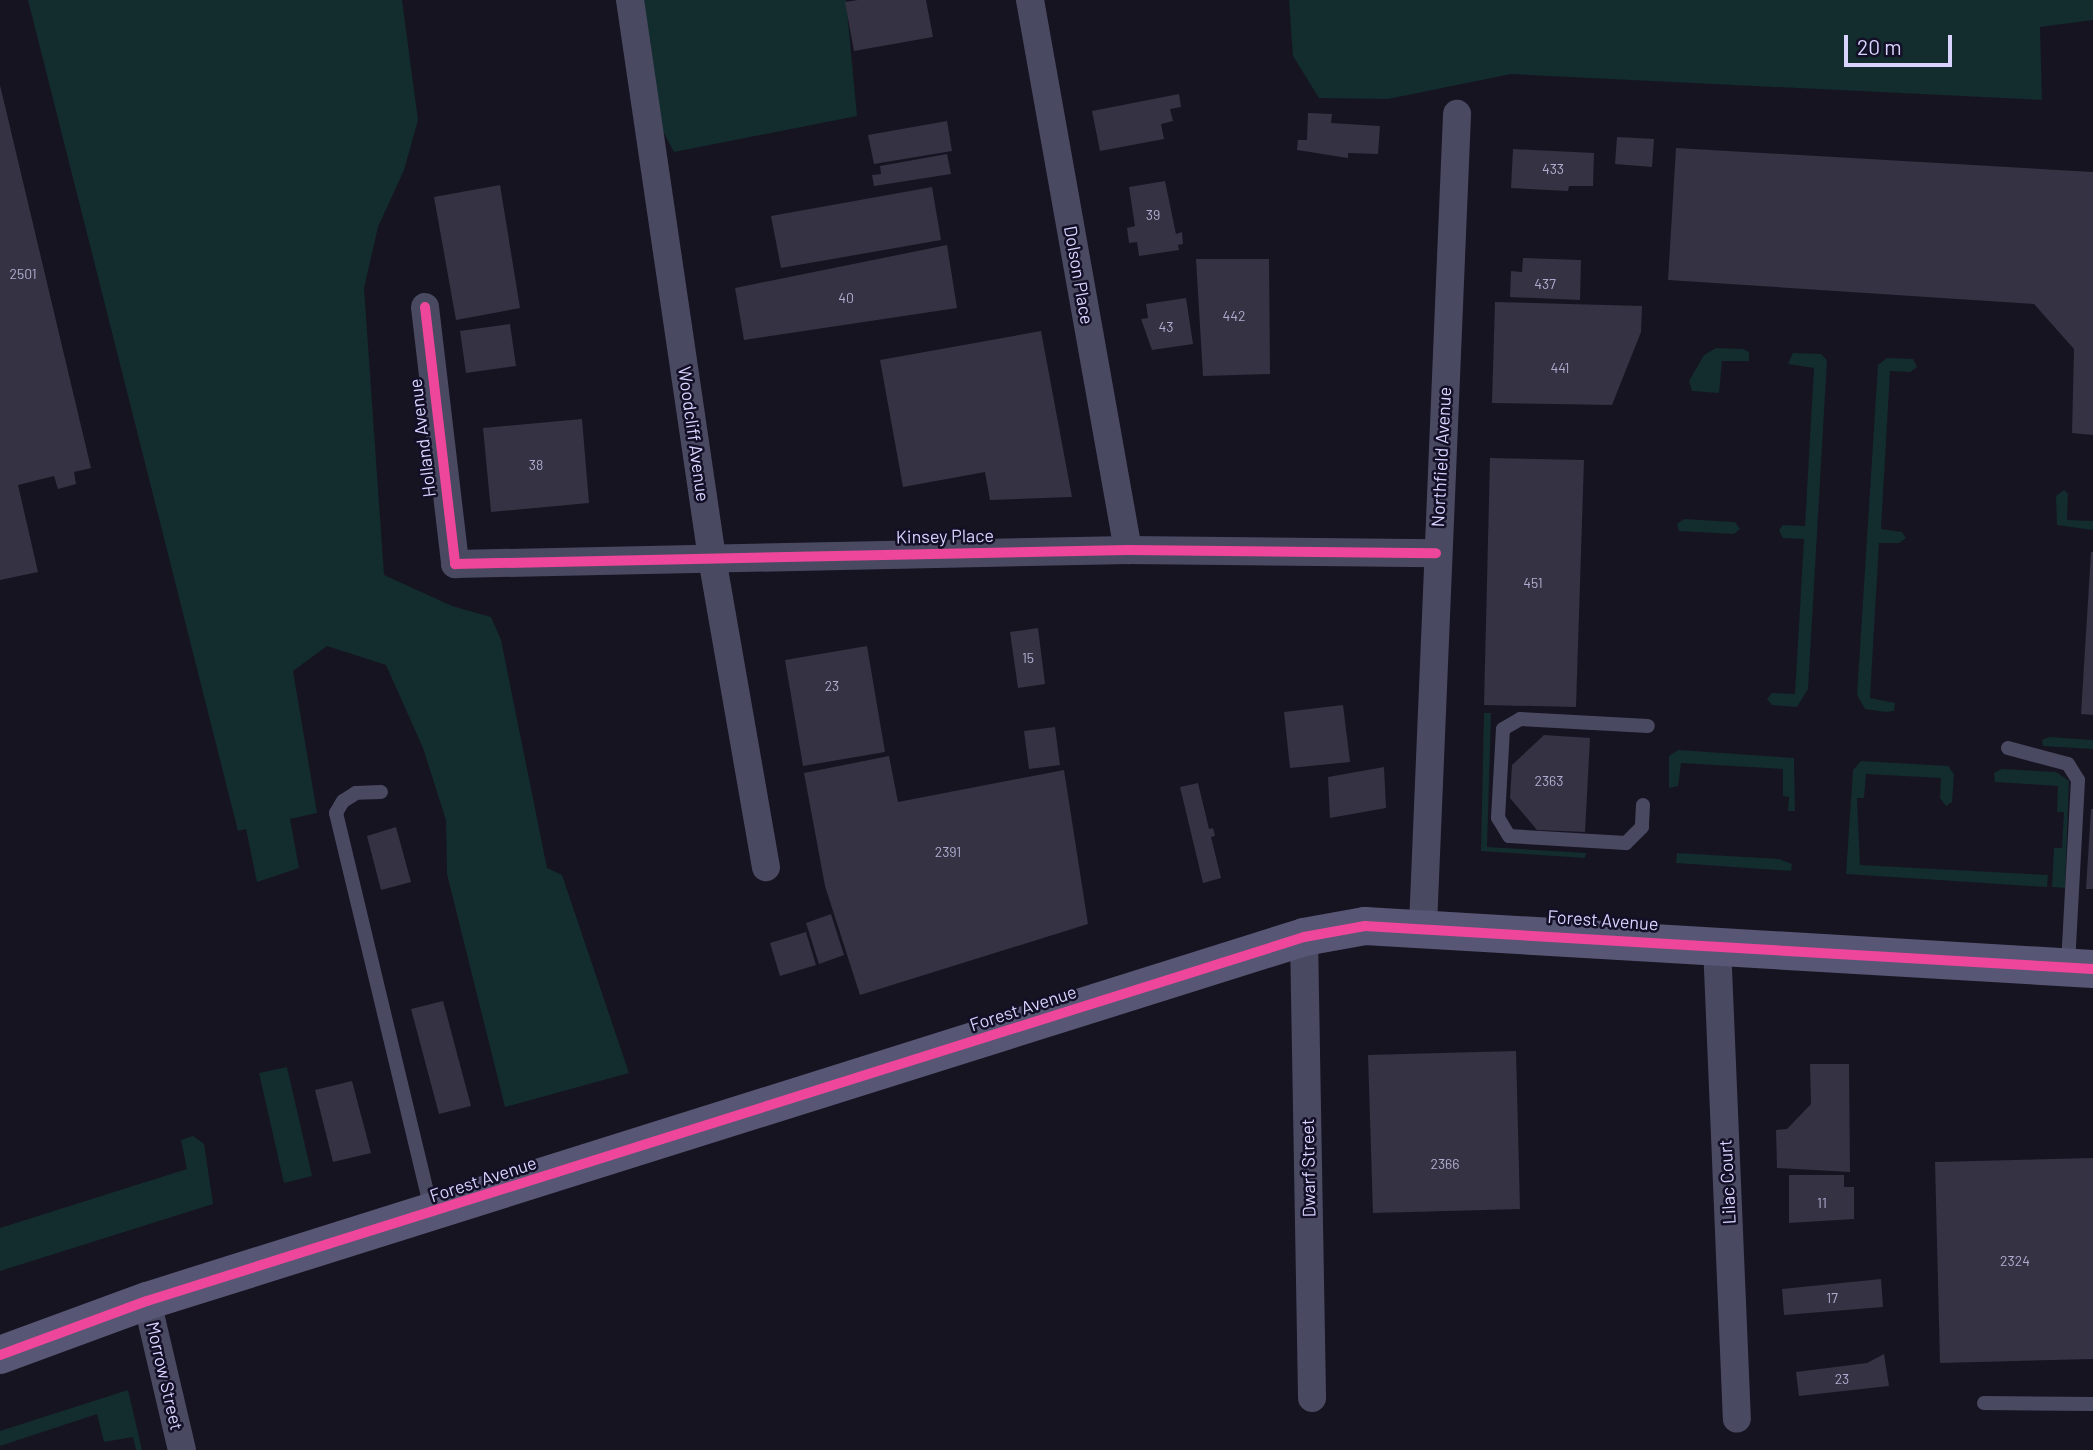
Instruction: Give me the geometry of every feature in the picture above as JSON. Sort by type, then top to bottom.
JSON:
[{"type":"main road","name":"Forest Avenue","points":[[0,1355],[148,1301],[1304,937],[1365,926],[1423,926],[2080,968]]},
{"type":"street","name":"Woodcliff Avenue","points":[[630,0],[712,558],[766,867]]},
{"type":"street","name":"Dolson Place","points":[[1030,0],[1128,550]]},
{"type":"street","name":"Northfield Avenue","points":[[1423,926],[1436,553],[1457,114]]},
{"type":"street","name":"Holland Avenue","points":[[425,307],[455,564]]},
{"type":"street","name":"Kinsey Place","points":[[455,564],[1128,550],[1436,553]]},
{"type":"street","name":"Dwarf Street","points":[[1304,937],[1312,1398]]},
{"type":"street","name":"Lilac Court","points":[[1717,945],[1737,1419]]},
{"type":"street","name":"Morrow Street","points":[[148,1301],[182,1450]]},
{"type":"lane","points":[[1643,805],[1642,827],[1626,843],[1509,836],[1498,818],[1503,729],[1511,724],[1520,719],[1648,726]]},
{"type":"lane","points":[[2008,748],[2068,764],[2078,780],[2080,968]]},
{"type":"lane","points":[[381,792],[356,793],[343,801],[336,813],[432,1213]]},
{"type":"lane","points":[[1984,1404],[2093,1404]]},
{"type":"green space","points":[[28,0],[402,0],[418,120],[404,170],[378,227],[364,288],[384,575],[452,606],[491,617],[501,640],[547,868],[562,875],[629,1073],[505,1107],[447,874],[446,820],[423,748],[386,665],[327,646],[293,671],[317,813],[290,819],[299,868],[257,882],[246,829],[238,831]]},
{"type":"green space","points":[[633,0],[846,0],[857,116],[674,152],[660,126]]},
{"type":"green space","points":[[1289,0],[2093,0],[2093,20],[2040,27],[2042,100],[1511,74],[1388,99],[1319,98],[1293,56]]},
{"type":"green space","points":[[1716,348],[1743,349],[1749,352],[1749,361],[1722,361],[1719,393],[1692,391],[1689,381],[1704,355]]},
{"type":"green space","points":[[1793,353],[1821,354],[1827,360],[1808,689],[1797,707],[1772,705],[1767,699],[1772,693],[1795,694],[1804,539],[1783,538],[1779,530],[1783,525],[1805,526],[1814,368],[1788,364]]},
{"type":"green space","points":[[1887,358],[1913,359],[1917,367],[1910,372],[1890,371],[1881,529],[1902,532],[1906,538],[1899,543],[1879,543],[1870,698],[1895,703],[1894,711],[1885,712],[1865,709],[1857,695],[1878,365]]},
{"type":"green space","points":[[2064,490],[2068,494],[2067,520],[2093,521],[2093,530],[2057,525],[2056,496]]},
{"type":"green space","points":[[1684,519],[1735,522],[1740,529],[1734,534],[1679,531],[1677,524]]},
{"type":"green space","points":[[1484,713],[1491,713],[1487,847],[1586,853],[1585,858],[1481,851]]},
{"type":"green space","points":[[2049,737],[2093,740],[2093,749],[2043,746],[2042,740]]},
{"type":"green space","points":[[1678,750],[1794,758],[1795,811],[1788,811],[1789,797],[1783,796],[1783,769],[1681,763],[1678,786],[1669,788],[1669,756]]},
{"type":"green space","points":[[1861,761],[1948,766],[1954,774],[1952,802],[1946,806],[1940,798],[1941,778],[1866,774],[1864,798],[1857,798],[1860,865],[2048,875],[2047,887],[1846,874],[1853,770]]},
{"type":"green space","points":[[2002,769],[2056,772],[2069,781],[2065,888],[2052,887],[2054,848],[2062,848],[2064,812],[2057,812],[2058,786],[1995,782],[1994,773]]},
{"type":"green space","points":[[1677,853],[1779,859],[1792,864],[1791,871],[1676,863]]},
{"type":"green space","points":[[287,1067],[312,1176],[284,1183],[259,1073]]},
{"type":"green space","points":[[193,1136],[204,1144],[213,1204],[0,1271],[0,1228],[187,1169],[181,1140]]},
{"type":"green space","points":[[128,1390],[142,1450],[136,1450],[133,1437],[104,1442],[97,1414],[0,1446],[0,1431]]},
{"type":"building","points":[[926,0],[933,37],[854,51],[845,2]]},
{"type":"building","points":[[0,85],[91,468],[74,472],[76,484],[58,489],[54,476],[18,485],[38,572],[0,580]]},
{"type":"building","points":[[1179,94],[1181,107],[1170,109],[1173,121],[1161,124],[1164,139],[1100,151],[1092,111]]},
{"type":"building","points":[[1308,113],[1332,114],[1331,123],[1380,126],[1378,154],[1348,153],[1348,158],[1297,150],[1298,140],[1307,140]]},
{"type":"building","points":[[947,121],[952,151],[874,164],[868,135]]},
{"type":"building","points":[[1617,137],[1654,139],[1652,167],[1615,164]]},
{"type":"building","points":[[1676,148],[2093,172],[2093,435],[2072,433],[2074,349],[2034,304],[1668,280]]},
{"type":"building","points":[[1513,149],[1594,153],[1593,186],[1569,186],[1568,191],[1511,188]]},
{"type":"building","points":[[947,154],[951,174],[874,186],[872,175],[881,174],[880,166]]},
{"type":"building","points":[[1165,181],[1176,234],[1182,232],[1183,244],[1178,245],[1179,250],[1139,256],[1137,242],[1129,243],[1127,228],[1135,226],[1129,187]]},
{"type":"building","points":[[500,185],[520,308],[456,320],[434,197]]},
{"type":"building","points":[[932,187],[941,240],[781,268],[771,216]]},
{"type":"building","points":[[947,245],[957,308],[744,340],[735,288]]},
{"type":"building","points":[[1523,258],[1581,260],[1580,300],[1510,297],[1511,271],[1522,272]]},
{"type":"building","points":[[1196,259],[1269,259],[1270,374],[1203,376]]},
{"type":"building","points":[[1186,298],[1193,344],[1152,350],[1141,319],[1148,318],[1146,304]]},
{"type":"building","points":[[1495,302],[1642,306],[1641,332],[1612,405],[1492,403]]},
{"type":"building","points":[[510,324],[516,366],[466,373],[460,331]]},
{"type":"building","points":[[1041,331],[1072,497],[990,500],[985,472],[903,487],[880,360]]},
{"type":"building","points":[[582,419],[589,503],[491,512],[483,428]]},
{"type":"building","points":[[1490,458],[1584,460],[1576,707],[1484,705]]},
{"type":"building","points":[[2093,552],[2093,715],[2081,714]]},
{"type":"building","points":[[1038,628],[1045,684],[1018,688],[1010,632]]},
{"type":"building","points":[[867,646],[885,752],[803,766],[785,660]]},
{"type":"building","points":[[1343,705],[1350,762],[1290,768],[1284,712]]},
{"type":"building","points":[[1055,727],[1060,765],[1029,769],[1024,731]]},
{"type":"building","points":[[1544,735],[1590,738],[1585,832],[1537,830],[1510,798],[1512,765]]},
{"type":"building","points":[[889,756],[898,802],[1064,770],[1088,924],[860,995],[825,886],[804,773]]},
{"type":"building","points":[[1384,767],[1386,808],[1330,818],[1328,777]]},
{"type":"building","points":[[1198,783],[1209,829],[1213,828],[1215,836],[1211,837],[1221,878],[1203,883],[1180,787]]},
{"type":"building","points":[[2091,809],[2093,889],[2086,889]]},
{"type":"building","points":[[396,827],[411,882],[381,890],[367,836]]},
{"type":"building","points":[[831,914],[844,955],[819,964],[806,923]]},
{"type":"building","points":[[806,932],[816,965],[780,976],[770,943]]},
{"type":"building","points":[[443,1001],[471,1106],[439,1114],[411,1009]]},
{"type":"building","points":[[1516,1051],[1520,1209],[1373,1213],[1368,1055]]},
{"type":"building","points":[[1810,1064],[1849,1064],[1850,1172],[1777,1168],[1776,1130],[1787,1129],[1811,1104]]},
{"type":"building","points":[[352,1081],[371,1153],[333,1162],[315,1090]]},
{"type":"building","points":[[2093,1158],[2093,1359],[1940,1363],[1935,1162]]},
{"type":"building","points":[[1789,1175],[1844,1175],[1844,1187],[1854,1187],[1854,1219],[1789,1223]]},
{"type":"building","points":[[1881,1279],[1883,1307],[1784,1315],[1782,1289]]},
{"type":"building","points":[[1884,1354],[1889,1386],[1799,1396],[1796,1372],[1867,1363]]},
{"type":"cycle path","points":[[425,307],[455,564],[1128,550],[1436,553]]},
{"type":"cycle path","points":[[0,1355],[147,1301],[1304,937],[1365,926],[2093,969]]}]
